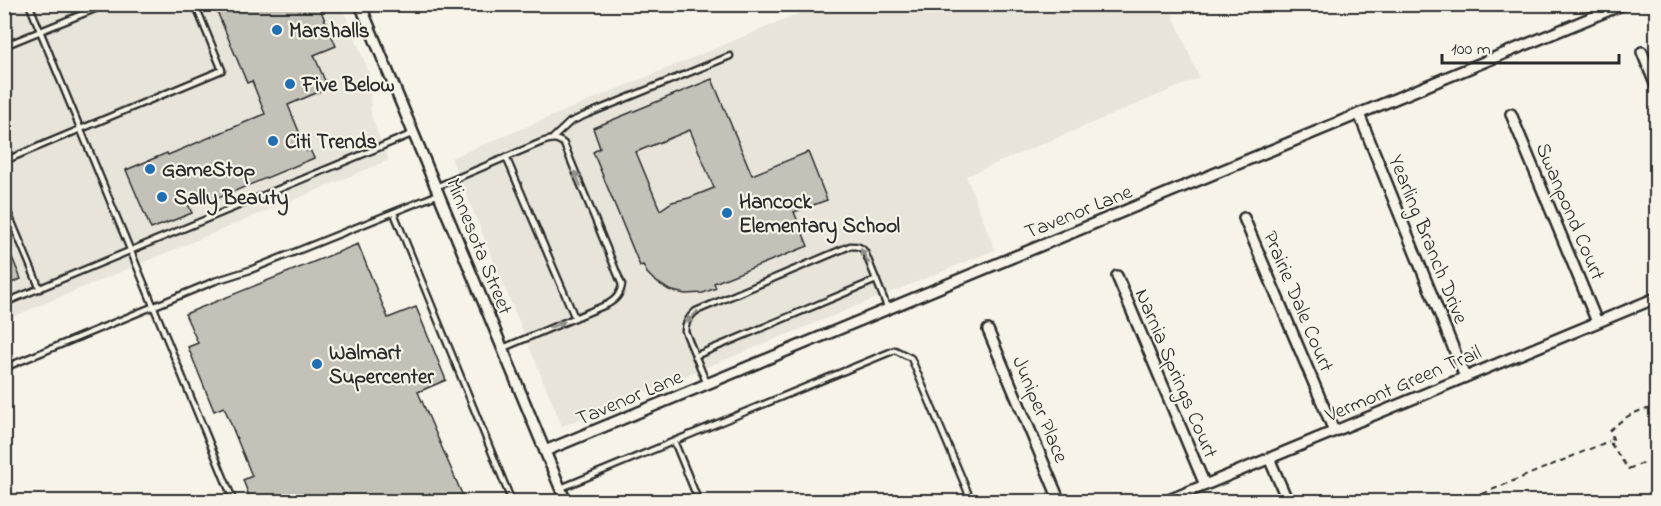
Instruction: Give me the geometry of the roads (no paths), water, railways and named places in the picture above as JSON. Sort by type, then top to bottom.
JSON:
[{"type":"street","name":"Minnesota Street","points":[[360,4],[566,501]]},
{"type":"street","name":"Tavenor Lane","points":[[545,451],[1624,4]]},
{"type":"street","points":[[1642,52],[1656,86]]},
{"type":"street","name":"Yearling Branch Drive","points":[[1359,114],[1465,377]]},
{"type":"street","name":"Swanpond Court","points":[[1511,114],[1597,322]]},
{"type":"street","name":"Prairie Dale Court","points":[[1244,218],[1334,431]]},
{"type":"street","name":"Narnia Springs Court","points":[[1117,276],[1205,484]]},
{"type":"street","name":"Vermont Green Trail","points":[[1164,501],[1656,298]]},
{"type":"street","name":"Juniper Place","points":[[988,330],[1060,501]]},
{"type":"street","points":[[1269,458],[1288,501]]},
{"type":"lane","points":[[28,4],[234,501]]},
{"type":"lane","points":[[4,46],[107,4]]},
{"type":"lane","points":[[4,161],[222,70],[195,4]]},
{"type":"lane","points":[[4,368],[215,281],[250,270],[394,213],[506,157],[553,138],[570,122],[730,56]]},
{"type":"lane","points":[[4,303],[414,133]]},
{"type":"lane","points":[[503,348],[616,299],[621,292],[622,285],[564,144],[559,139],[553,138]]},
{"type":"lane","points":[[506,157],[575,318]]},
{"type":"lane","points":[[4,203],[40,289]]},
{"type":"lane","points":[[394,213],[512,501]]},
{"type":"lane","points":[[707,384],[685,331],[685,325],[691,315],[707,306],[850,246],[861,247],[865,252],[888,309]]},
{"type":"lane","points":[[695,356],[876,279]]},
{"type":"lane","points":[[561,488],[895,350],[911,358],[972,501]]},
{"type":"lane","points":[[674,441],[699,501]]},
{"type":"place","name":"Marshalls","points":[[277,30]]},
{"type":"place","name":"Five Below","points":[[290,84]]},
{"type":"place","name":"Citi Trends","points":[[273,141]]},
{"type":"place","name":"GameStop","points":[[150,169]]},
{"type":"place","name":"Sally Beauty","points":[[162,197]]},
{"type":"place","name":"Hancock Elementary School","points":[[727,213]]},
{"type":"place","name":"Walmart Supercenter","points":[[317,364]]}]
